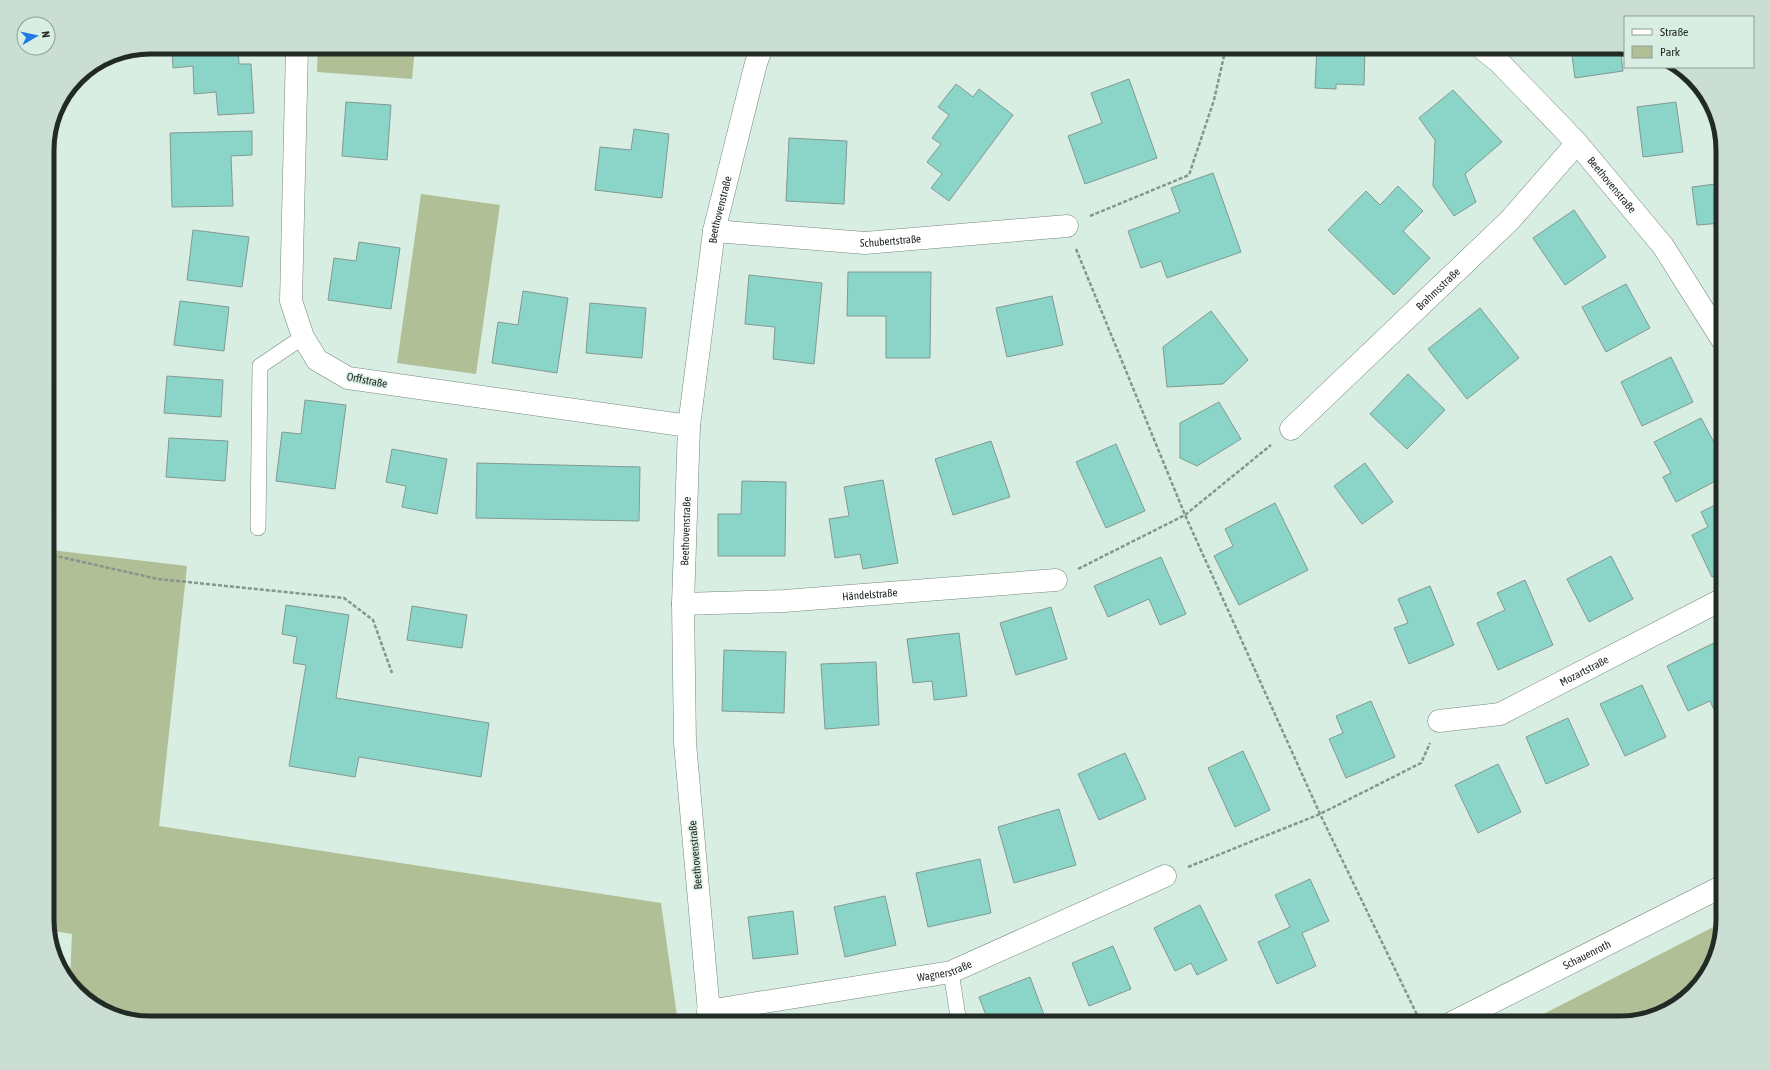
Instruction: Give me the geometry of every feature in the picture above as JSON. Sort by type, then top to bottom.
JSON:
[{"type":"street","name":"Orffstraße","points":[[297,54],[291,301],[304,337],[317,360],[348,378],[689,426]]},
{"type":"street","name":"Beethovenstraße","points":[[709,1016],[685,743],[683,604],[689,426],[714,231],[759,54]]},
{"type":"street","name":"Beethovenstraße","points":[[1489,54],[1499,62],[1577,143],[1663,246],[1716,330]]},
{"type":"street","name":"Brahmsstraße","points":[[1291,429],[1510,220],[1577,143]]},
{"type":"street","name":"Schubertstraße","points":[[714,231],[865,242],[1067,226]]},
{"type":"street","name":"Händelstraße","points":[[683,604],[784,601],[1056,580]]},
{"type":"street","name":"Mozartstraße","points":[[1439,721],[1500,714],[1716,603]]},
{"type":"street","name":"Wagnerstraße","points":[[714,1016],[951,972],[1165,876]]},
{"type":"street","name":"Schauenroth","points":[[1465,1016],[1716,890]]},
{"type":"lane","points":[[258,528],[260,366],[304,337]]},
{"type":"lane","points":[[951,972],[958,1016]]},
{"type":"path","points":[[1224,54],[1214,100],[1189,174],[1067,226],[1185,515],[1320,814],[1419,1016]]},
{"type":"path","points":[[1056,580],[1185,515],[1291,429]]},
{"type":"path","points":[[54,556],[158,579],[344,598],[374,620],[392,673]]},
{"type":"path","points":[[1165,876],[1320,814],[1421,763],[1439,721]]},
{"type":"green space","points":[[318,54],[414,54],[412,79],[317,72]]},
{"type":"green space","points":[[55,138],[55,239],[54,144]]},
{"type":"green space","points":[[421,194],[500,205],[476,374],[397,363]]},
{"type":"green space","points":[[54,550],[187,566],[159,826],[661,903],[677,1016],[138,1015],[113,1009],[97,1000],[78,983],[70,973],[72,934],[55,931],[54,926]]},
{"type":"green space","points":[[1716,926],[1713,945],[1709,957],[1696,978],[1688,988],[1678,996],[1657,1009],[1645,1013],[1620,1016],[1540,1016]]},
{"type":"building","points":[[172,54],[238,54],[239,64],[251,64],[254,113],[218,115],[216,92],[194,94],[193,66],[173,68]]},
{"type":"building","points":[[1317,54],[1365,54],[1364,85],[1336,84],[1336,89],[1315,88]]},
{"type":"building","points":[[1572,54],[1621,54],[1623,71],[1575,78]]},
{"type":"building","points":[[1129,79],[1157,158],[1085,184],[1068,136],[1102,123],[1091,93]]},
{"type":"building","points":[[956,84],[973,97],[979,89],[1013,115],[949,201],[931,188],[942,174],[927,162],[941,144],[932,138],[949,115],[938,107]]},
{"type":"building","points":[[1453,90],[1502,142],[1465,174],[1476,202],[1454,216],[1433,186],[1435,140],[1419,118]]},
{"type":"building","points":[[346,102],[391,105],[387,160],[342,156]]},
{"type":"building","points":[[1676,102],[1683,152],[1643,157],[1637,107]]},
{"type":"building","points":[[634,129],[669,134],[662,198],[595,190],[600,147],[631,150]]},
{"type":"building","points":[[252,131],[252,155],[231,156],[233,206],[172,207],[170,133]]},
{"type":"building","points":[[789,138],[847,141],[844,204],[786,201]]},
{"type":"building","points":[[1213,173],[1241,252],[1167,278],[1161,261],[1141,268],[1128,231],[1180,212],[1171,188]]},
{"type":"building","points":[[1716,184],[1716,224],[1697,225],[1692,187]]},
{"type":"building","points":[[1398,186],[1423,211],[1403,231],[1430,258],[1394,295],[1328,230],[1366,191],[1380,205]]},
{"type":"building","points":[[1574,210],[1606,257],[1565,285],[1533,238]]},
{"type":"building","points":[[193,230],[249,237],[242,287],[187,280]]},
{"type":"building","points":[[359,242],[400,248],[391,309],[328,300],[334,258],[356,261]]},
{"type":"building","points":[[848,272],[931,272],[930,358],[886,358],[886,316],[847,316]]},
{"type":"building","points":[[749,275],[822,283],[814,364],[773,359],[775,327],[745,324]]},
{"type":"building","points":[[1626,284],[1650,328],[1606,352],[1582,307]]},
{"type":"building","points":[[523,291],[568,298],[557,373],[492,363],[498,322],[518,325]]},
{"type":"building","points":[[1052,296],[1063,345],[1007,357],[996,308]]},
{"type":"building","points":[[180,301],[229,307],[224,351],[174,345]]},
{"type":"building","points":[[590,303],[646,308],[642,358],[586,353]]},
{"type":"building","points":[[1480,308],[1519,358],[1467,399],[1428,349]]},
{"type":"building","points":[[1211,311],[1248,360],[1223,384],[1167,387],[1163,347]]},
{"type":"building","points":[[1671,357],[1693,402],[1642,426],[1621,382]]},
{"type":"building","points":[[1408,374],[1445,410],[1407,449],[1370,414]]},
{"type":"building","points":[[167,376],[223,380],[221,417],[164,413]]},
{"type":"building","points":[[305,400],[346,405],[335,489],[276,481],[282,432],[301,434]]},
{"type":"building","points":[[1219,402],[1241,439],[1197,466],[1180,458],[1180,423]]},
{"type":"building","points":[[1701,418],[1716,446],[1716,481],[1676,502],[1663,477],[1671,473],[1654,442]]},
{"type":"building","points":[[169,438],[228,441],[225,481],[166,477]]},
{"type":"building","points":[[991,441],[1010,497],[953,515],[935,459]]},
{"type":"building","points":[[1116,444],[1145,511],[1106,528],[1076,462]]},
{"type":"building","points":[[392,449],[447,459],[437,514],[402,507],[406,486],[386,482]]},
{"type":"building","points":[[477,463],[640,467],[639,521],[476,518]]},
{"type":"building","points":[[1365,463],[1393,502],[1362,524],[1334,486]]},
{"type":"building","points":[[883,480],[898,563],[863,569],[860,554],[835,558],[829,519],[849,516],[844,487]]},
{"type":"building","points":[[742,481],[786,482],[785,556],[718,556],[718,514],[741,514]]},
{"type":"building","points":[[1275,503],[1308,570],[1239,605],[1214,556],[1233,546],[1225,529]]},
{"type":"building","points":[[1716,504],[1716,575],[1712,577],[1692,535],[1708,527],[1701,512]]},
{"type":"building","points":[[1611,556],[1633,599],[1589,622],[1567,579]]},
{"type":"building","points":[[1161,557],[1186,614],[1160,625],[1149,599],[1108,617],[1094,586]]},
{"type":"building","points":[[1525,580],[1553,645],[1498,670],[1477,623],[1505,610],[1497,593]]},
{"type":"building","points":[[1430,586],[1454,645],[1409,664],[1394,628],[1408,623],[1398,599]]},
{"type":"building","points":[[286,605],[349,615],[336,698],[489,723],[481,777],[359,757],[355,777],[289,766],[306,665],[293,663],[297,637],[282,634]]},
{"type":"building","points":[[412,606],[467,615],[462,648],[407,640]]},
{"type":"building","points":[[1051,607],[1067,659],[1016,675],[1000,623]]},
{"type":"building","points":[[959,633],[967,696],[934,700],[932,681],[913,683],[907,639]]},
{"type":"building","points":[[1716,642],[1716,714],[1710,701],[1688,711],[1667,666]]},
{"type":"building","points":[[724,650],[786,652],[784,713],[722,711]]},
{"type":"building","points":[[876,662],[879,725],[825,729],[821,664]]},
{"type":"building","points":[[1642,685],[1666,737],[1625,756],[1600,704]]},
{"type":"building","points":[[1371,701],[1395,757],[1346,778],[1329,739],[1343,733],[1336,716]]},
{"type":"building","points":[[1568,718],[1589,765],[1546,784],[1526,737]]},
{"type":"building","points":[[1243,751],[1270,810],[1235,827],[1208,768]]},
{"type":"building","points":[[1125,753],[1146,799],[1099,820],[1078,774]]},
{"type":"building","points":[[1498,764],[1521,812],[1478,833],[1455,785]]},
{"type":"building","points":[[1059,809],[1076,865],[1014,883],[998,827]]},
{"type":"building","points":[[980,859],[991,913],[928,927],[916,873]]},
{"type":"building","points":[[1310,879],[1329,921],[1302,933],[1316,966],[1277,984],[1258,942],[1290,927],[1275,895]]},
{"type":"building","points":[[885,896],[896,945],[845,957],[834,907]]},
{"type":"building","points":[[1200,905],[1227,960],[1197,975],[1191,963],[1175,971],[1154,928]]},
{"type":"building","points":[[793,911],[798,954],[753,959],[748,917]]},
{"type":"building","points":[[1113,946],[1131,989],[1089,1006],[1072,963]]},
{"type":"building","points":[[1030,977],[1044,1016],[986,1016],[979,997]]}]
